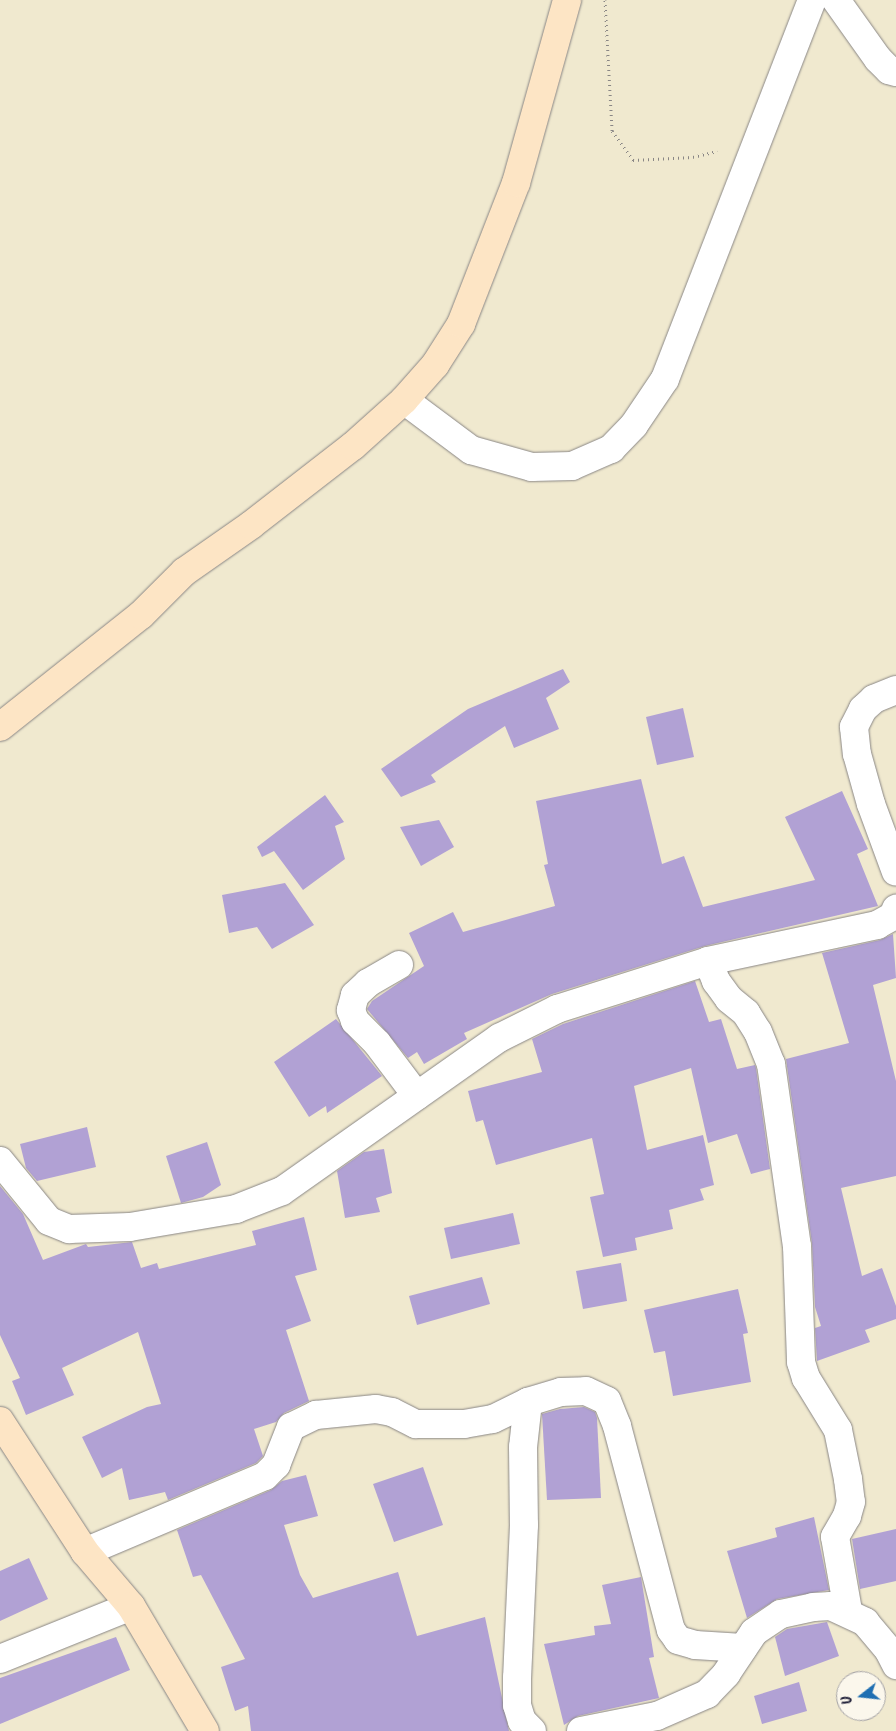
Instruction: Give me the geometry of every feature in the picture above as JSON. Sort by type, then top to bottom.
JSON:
[{"type":"street","points":[[0,727],[141,615],[184,572],[301,487],[404,400],[435,365],[461,324],[516,183],[567,0]]},
{"type":"street","points":[[404,400],[471,450],[532,468],[572,466],[611,449],[634,425],[665,379],[812,0]]},
{"type":"street","points":[[836,0],[878,58],[889,70],[896,72]]},
{"type":"street","points":[[896,690],[874,700],[863,709],[854,728],[857,754],[871,804],[896,872]]},
{"type":"street","points":[[0,1161],[49,1221],[69,1229],[130,1227],[187,1220],[236,1209],[282,1192],[499,1038],[556,1009],[708,961],[878,925],[893,916],[896,909]]},
{"type":"street","points":[[708,961],[716,981],[729,999],[746,1013],[758,1032],[771,1064],[796,1246],[801,1362],[806,1378],[838,1430],[848,1479],[851,1502],[847,1516],[835,1537],[848,1611]]},
{"type":"street","points":[[399,965],[368,983],[355,995],[351,1010],[355,1021],[378,1043],[417,1096]]},
{"type":"street","points":[[86,1552],[265,1476],[276,1465],[291,1427],[316,1415],[376,1410],[392,1412],[416,1424],[464,1424],[493,1419],[528,1402],[561,1392],[586,1391],[607,1401],[617,1426],[671,1630],[678,1640],[695,1646],[742,1648]]},
{"type":"street","points":[[528,1402],[523,1447],[524,1525],[517,1696],[522,1721],[532,1731]]},
{"type":"street","points":[[0,1421],[86,1552],[131,1606],[205,1731]]},
{"type":"street","points":[[0,1659],[131,1606]]},
{"type":"street","points":[[581,1731],[657,1716],[707,1694],[726,1674],[754,1632],[781,1614],[831,1606],[848,1611],[865,1622],[889,1651],[896,1665]]},
{"type":"path","points":[[605,0],[612,131],[633,160],[693,157],[755,144]]},
{"type":"building","points":[[563,669],[570,682],[546,698],[559,729],[514,748],[505,726],[431,775],[436,782],[401,797],[381,769],[468,709]]},
{"type":"building","points":[[683,708],[694,757],[657,765],[646,717]]},
{"type":"building","points":[[641,779],[662,864],[684,856],[703,907],[815,880],[785,817],[842,791],[868,849],[857,854],[878,906],[705,946],[552,994],[464,1033],[467,1039],[424,1064],[417,1052],[408,1058],[367,1009],[372,1001],[424,966],[409,933],[453,912],[463,932],[555,906],[544,865],[548,864],[536,801]]},
{"type":"building","points":[[325,795],[344,822],[335,826],[345,859],[303,890],[274,851],[262,857],[257,847]]},
{"type":"building","points":[[439,820],[454,847],[421,866],[400,827]]},
{"type":"building","points":[[285,883],[314,925],[272,949],[257,927],[229,933],[222,895]]},
{"type":"building","points":[[893,934],[896,978],[873,985],[896,1081],[896,1176],[841,1188],[862,1276],[882,1268],[896,1306],[896,1319],[865,1330],[870,1342],[817,1361],[815,1328],[821,1326],[815,1307],[812,1244],[786,1059],[849,1043],[822,953],[880,940]]},
{"type":"building","points":[[695,981],[709,1022],[721,1019],[737,1069],[755,1065],[770,1169],[751,1174],[737,1134],[708,1143],[691,1068],[634,1086],[647,1150],[703,1135],[714,1185],[700,1189],[704,1200],[669,1210],[673,1229],[635,1238],[637,1250],[603,1257],[590,1197],[604,1194],[592,1138],[496,1165],[483,1120],[476,1122],[468,1091],[542,1072],[532,1039],[563,1024]]},
{"type":"building","points":[[336,1019],[382,1076],[327,1113],[326,1106],[309,1117],[274,1062]]},
{"type":"building","points":[[87,1127],[96,1167],[37,1181],[26,1168],[20,1144]]},
{"type":"building","points":[[207,1142],[221,1185],[203,1197],[181,1203],[166,1156]]},
{"type":"building","points":[[384,1149],[392,1193],[376,1198],[380,1212],[345,1218],[337,1171],[364,1152]]},
{"type":"building","points":[[0,1186],[23,1214],[43,1260],[86,1244],[88,1247],[132,1242],[141,1268],[157,1263],[159,1269],[256,1245],[252,1231],[304,1217],[317,1270],[295,1276],[311,1321],[286,1330],[309,1401],[284,1413],[276,1422],[254,1429],[263,1456],[256,1463],[168,1500],[165,1492],[129,1500],[122,1468],[102,1478],[82,1437],[147,1407],[161,1404],[138,1332],[62,1368],[74,1395],[26,1415],[12,1381],[20,1378],[0,1335]]},
{"type":"building","points":[[513,1213],[520,1244],[451,1259],[444,1228]]},
{"type":"building","points":[[621,1263],[627,1301],[583,1309],[576,1271]]},
{"type":"building","points":[[482,1277],[490,1304],[417,1325],[409,1296]]},
{"type":"building","points":[[738,1289],[748,1333],[743,1334],[751,1382],[673,1396],[665,1351],[654,1353],[644,1310]]},
{"type":"building","points":[[584,1407],[595,1412],[597,1418],[601,1498],[547,1500],[542,1414],[560,1409]]},
{"type":"building","points":[[423,1467],[443,1525],[394,1542],[373,1484]]},
{"type":"building","points":[[306,1475],[318,1516],[284,1525],[300,1575],[313,1598],[398,1572],[417,1636],[485,1617],[509,1731],[251,1731],[248,1706],[235,1711],[221,1667],[245,1659],[201,1575],[193,1577],[177,1530],[271,1490],[282,1481]]},
{"type":"building","points":[[814,1517],[829,1590],[777,1599],[747,1618],[727,1551],[777,1537],[775,1528]]},
{"type":"building","points":[[896,1529],[896,1581],[860,1589],[852,1539]]},
{"type":"building","points":[[29,1558],[48,1599],[0,1621],[0,1571]]},
{"type":"building","points":[[641,1577],[654,1657],[649,1658],[659,1698],[578,1716],[564,1725],[544,1644],[595,1635],[594,1626],[611,1624],[602,1585]]},
{"type":"building","points":[[827,1622],[839,1656],[785,1676],[775,1637],[787,1629]]},
{"type":"building","points":[[116,1637],[130,1670],[0,1724],[0,1678]]},
{"type":"building","points":[[799,1682],[807,1711],[762,1724],[754,1696]]}]
